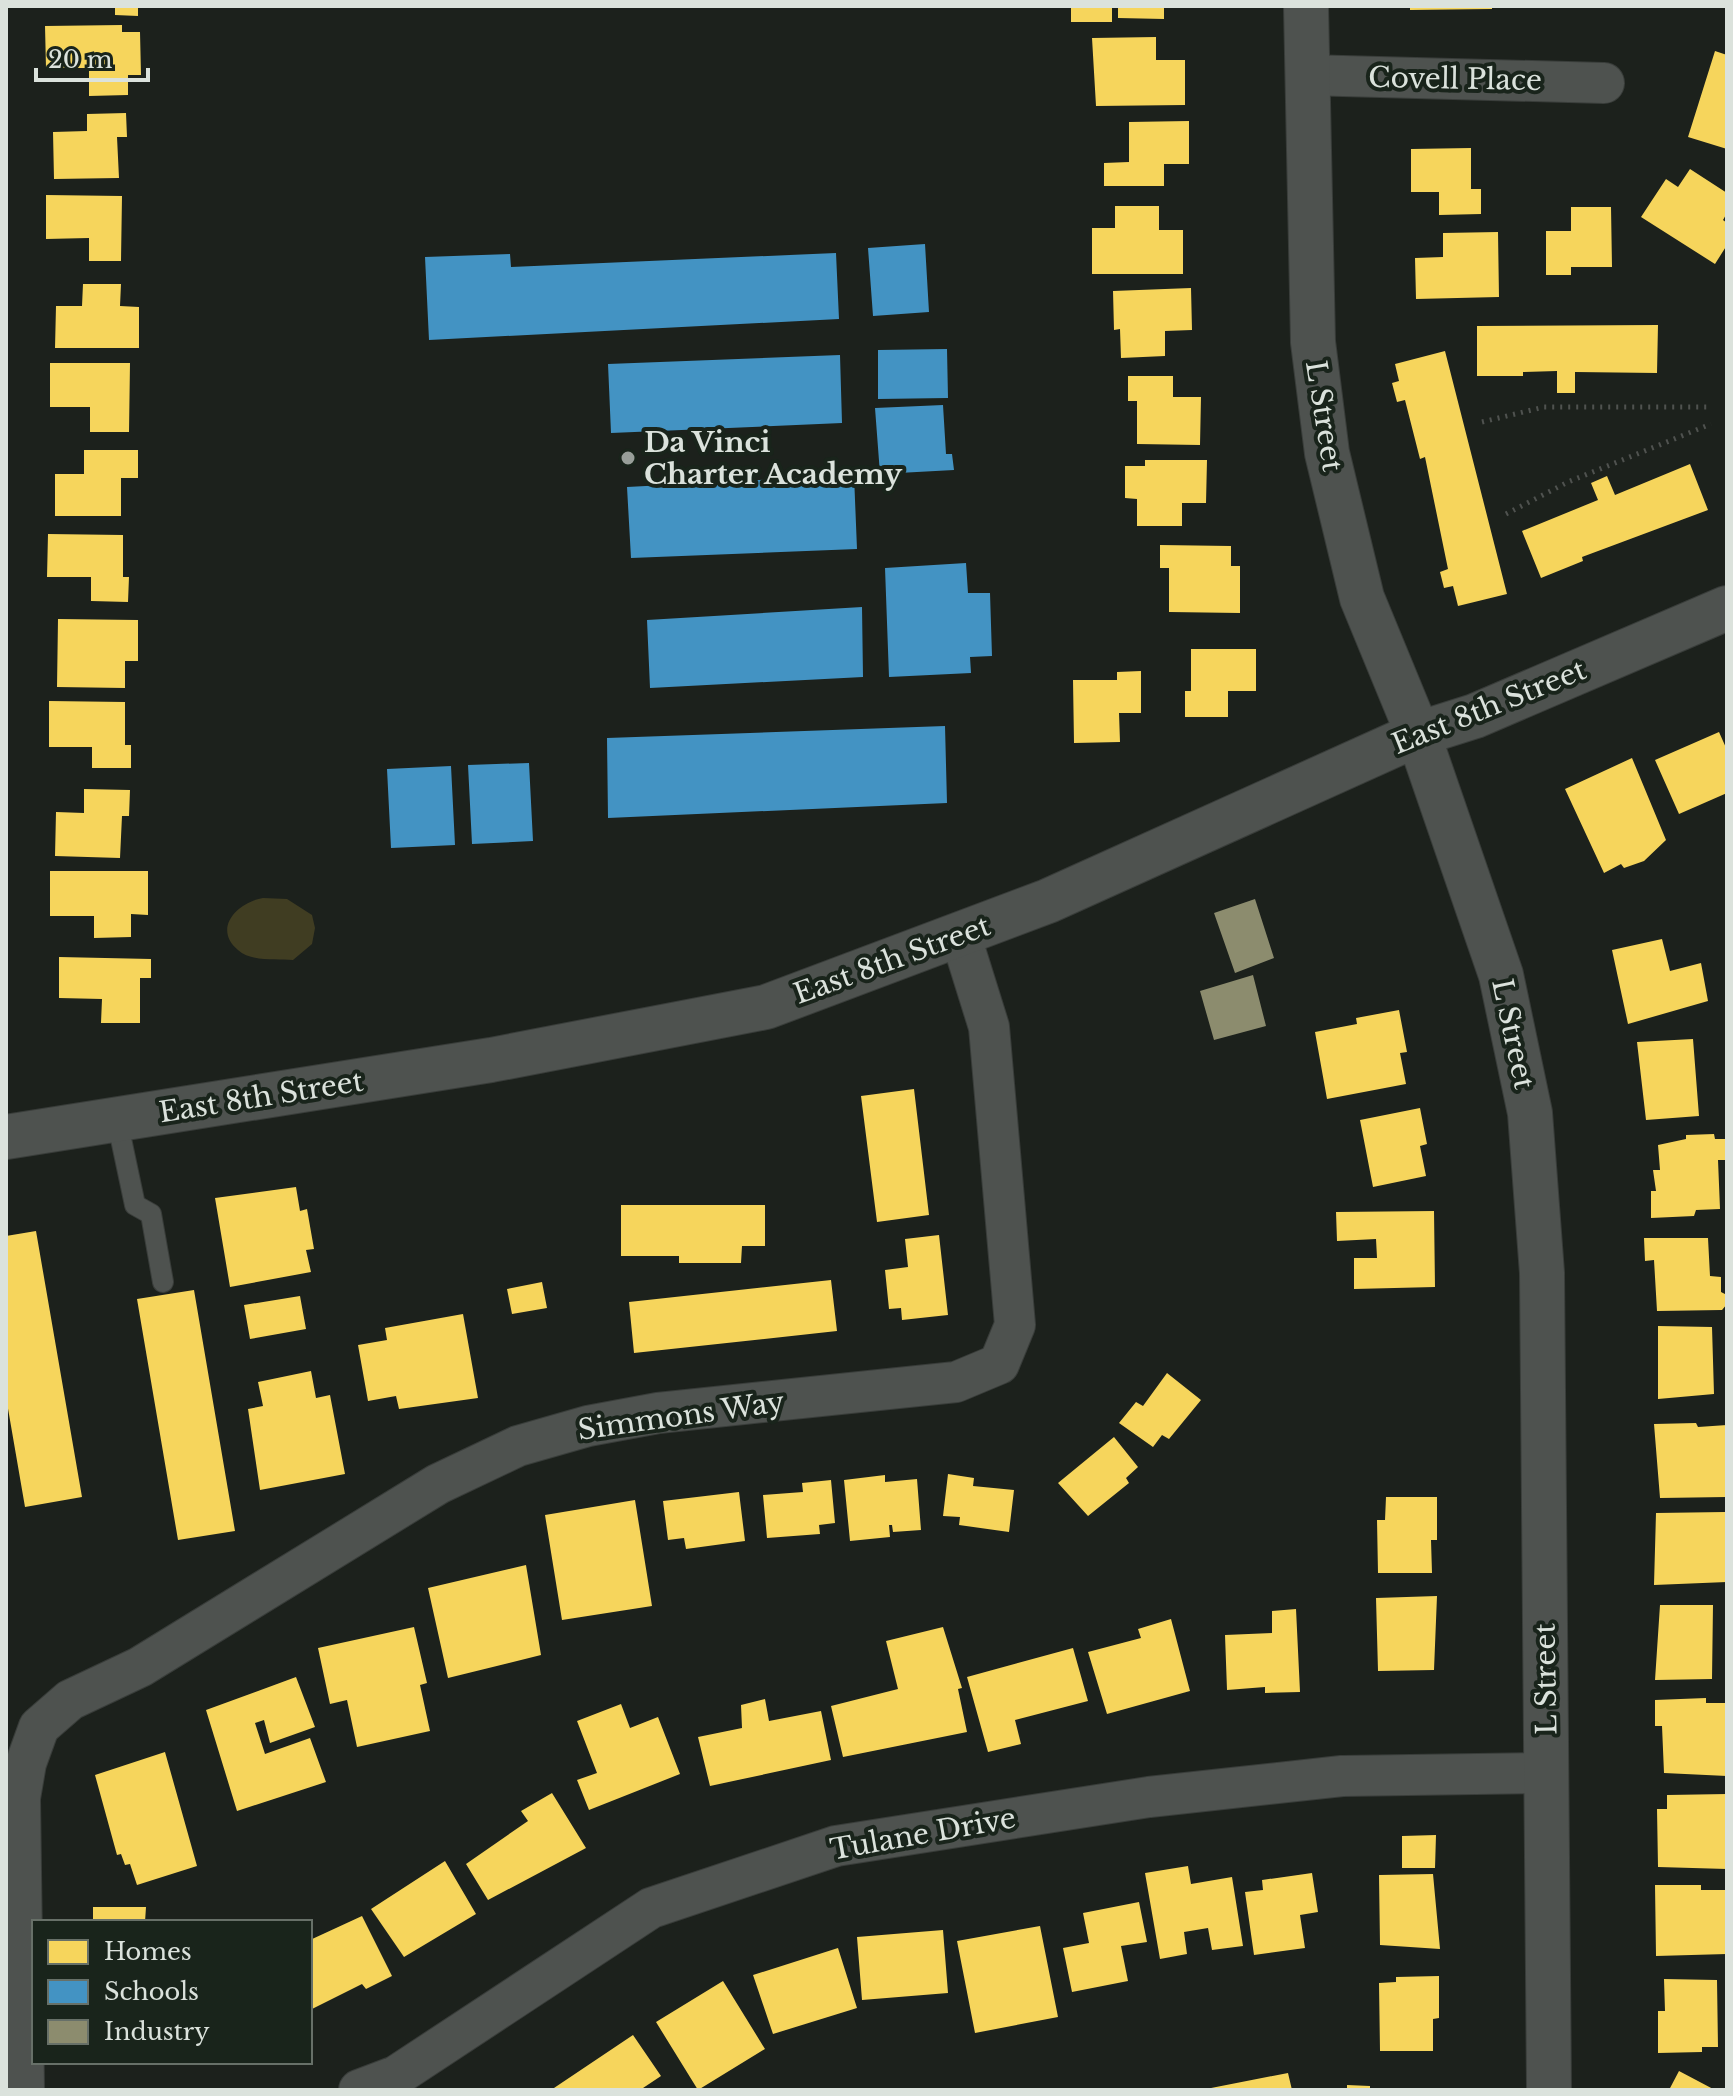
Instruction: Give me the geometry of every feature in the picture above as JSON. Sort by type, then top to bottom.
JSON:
[{"type":"street","name":"L Street","points":[[1306,6],[1313,342],[1327,453],[1362,598],[1418,734],[1501,975],[1530,1113],[1542,1273],[1549,2090]]},
{"type":"street","name":"Covell Place","points":[[1306,75],[1604,83]]},
{"type":"street","name":"East 8th Street","points":[[6,1137],[491,1060],[766,1007],[1048,901],[1418,734],[1475,716],[1727,608]]},
{"type":"street","name":"Simmons Way","points":[[24,2090],[20,1798],[26,1763],[39,1727],[70,1700],[140,1667],[438,1484],[518,1446],[588,1426],[658,1413],[956,1382],[999,1364],[1015,1325],[989,1027],[960,934]]},
{"type":"street","name":"Tulane Drive","points":[[359,2090],[396,2076],[651,1908],[836,1846],[1149,1797],[1342,1776],[1547,1773]]},
{"type":"lane","points":[[117,1120],[135,1205],[151,1214],[163,1282]]},
{"type":"path","points":[[1482,422],[1544,407],[1712,407]]},
{"type":"path","points":[[1506,514],[1568,482],[1711,424]]},
{"type":"shaded area","points":[[263,898],[287,899],[312,915],[315,928],[312,944],[293,960],[264,959],[243,954],[231,942],[227,933],[231,917],[245,905]]},
{"type":"building: Homes","points":[[115,6],[138,6],[138,16],[115,15]]},
{"type":"building: Homes","points":[[1071,6],[1112,6],[1112,22],[1071,22]]},
{"type":"building: Homes","points":[[1118,6],[1164,6],[1164,19],[1118,18]]},
{"type":"building: Homes","points":[[1410,6],[1492,6],[1492,9],[1410,10]]},
{"type":"building: Homes","points":[[122,25],[122,32],[140,32],[141,75],[128,75],[128,95],[89,96],[89,68],[46,68],[45,26]]},
{"type":"building: Homes","points":[[1156,37],[1156,60],[1185,60],[1185,105],[1096,106],[1092,38]]},
{"type":"building: Homes","points":[[1715,51],[1727,55],[1727,149],[1688,137]]},
{"type":"building: Homes","points":[[126,113],[127,137],[117,137],[119,178],[54,179],[53,132],[87,131],[87,114]]},
{"type":"building: Homes","points":[[1189,121],[1189,164],[1164,164],[1164,186],[1104,186],[1104,163],[1129,162],[1129,122]]},
{"type":"building: Homes","points":[[1471,148],[1471,189],[1481,189],[1481,214],[1439,215],[1439,192],[1411,192],[1411,149]]},
{"type":"building: Homes","points":[[1690,169],[1727,193],[1727,213],[1723,220],[1727,223],[1727,245],[1715,264],[1641,217],[1666,179],[1678,187]]},
{"type":"building: Homes","points":[[46,195],[122,196],[121,261],[89,261],[89,238],[46,239]]},
{"type":"building: Homes","points":[[1115,206],[1159,206],[1159,230],[1183,230],[1183,274],[1092,274],[1092,228],[1115,228]]},
{"type":"building: Homes","points":[[1571,207],[1611,207],[1612,267],[1571,267],[1571,275],[1546,275],[1546,231],[1571,231]]},
{"type":"building: Homes","points":[[1498,232],[1499,297],[1416,299],[1415,258],[1443,257],[1443,233]]},
{"type":"building: Homes","points":[[83,284],[121,284],[120,306],[139,307],[139,348],[55,348],[56,306],[82,306]]},
{"type":"building: Homes","points":[[1191,288],[1192,330],[1165,331],[1165,356],[1121,358],[1120,329],[1114,330],[1113,291]]},
{"type":"building: Homes","points":[[1658,325],[1657,373],[1575,372],[1575,393],[1557,393],[1557,371],[1523,372],[1523,376],[1477,376],[1477,326]]},
{"type":"building: Homes","points":[[1445,351],[1507,594],[1458,606],[1453,586],[1444,588],[1440,572],[1448,569],[1425,457],[1420,459],[1405,400],[1397,402],[1392,383],[1399,381],[1395,364]]},
{"type":"building: Homes","points":[[50,363],[130,363],[129,432],[90,432],[90,407],[50,407]]},
{"type":"building: Homes","points":[[1128,376],[1173,376],[1173,397],[1201,397],[1200,445],[1137,444],[1137,401],[1128,401]]},
{"type":"building: Homes","points":[[84,450],[138,450],[138,478],[121,478],[121,516],[55,516],[55,474],[84,474]]},
{"type":"building: Homes","points":[[1145,460],[1207,460],[1206,503],[1182,503],[1182,526],[1137,526],[1137,499],[1125,498],[1125,466],[1145,466]]},
{"type":"building: Homes","points":[[1690,464],[1708,510],[1582,557],[1583,561],[1541,578],[1522,531],[1598,500],[1591,483],[1607,476],[1615,495]]},
{"type":"building: Homes","points":[[48,534],[123,535],[123,577],[129,577],[128,602],[91,601],[91,577],[47,577]]},
{"type":"building: Homes","points":[[1160,545],[1231,546],[1231,566],[1240,566],[1240,613],[1169,612],[1169,568],[1160,568]]},
{"type":"building: Homes","points":[[58,619],[138,620],[138,661],[125,661],[125,688],[57,687]]},
{"type":"building: Homes","points":[[1191,649],[1256,649],[1256,691],[1228,691],[1228,717],[1185,717],[1185,691],[1191,691]]},
{"type":"building: Homes","points":[[1141,671],[1141,713],[1119,713],[1120,742],[1074,743],[1073,680],[1117,680],[1117,672]]},
{"type":"building: Homes","points":[[49,701],[125,702],[125,745],[131,745],[131,768],[92,768],[92,747],[49,747]]},
{"type":"building: Homes","points":[[1719,732],[1727,750],[1727,793],[1679,814],[1655,760]]},
{"type":"building: Homes","points":[[1632,758],[1666,840],[1644,861],[1624,868],[1621,864],[1604,873],[1565,789]]},
{"type":"building: Homes","points":[[84,789],[130,790],[129,816],[122,816],[120,858],[55,856],[56,812],[84,813]]},
{"type":"building: Homes","points":[[50,871],[148,871],[148,915],[131,914],[131,937],[94,938],[94,916],[50,916]]},
{"type":"building: Homes","points":[[1662,939],[1670,971],[1701,963],[1708,1001],[1628,1024],[1612,950]]},
{"type":"building: Homes","points":[[59,957],[151,959],[151,978],[140,978],[140,1023],[101,1023],[102,999],[59,998]]},
{"type":"building: Homes","points":[[1399,1010],[1407,1052],[1400,1053],[1406,1084],[1327,1099],[1315,1032],[1357,1024],[1356,1018]]},
{"type":"building: Homes","points":[[1693,1039],[1699,1116],[1646,1120],[1637,1042]]},
{"type":"building: Homes","points":[[914,1089],[929,1215],[877,1222],[861,1096]]},
{"type":"building: Homes","points":[[1420,1108],[1427,1144],[1420,1146],[1426,1176],[1373,1187],[1360,1120]]},
{"type":"building: Homes","points":[[1714,1134],[1715,1139],[1727,1139],[1727,1160],[1718,1160],[1720,1209],[1696,1210],[1694,1216],[1651,1218],[1651,1191],[1656,1191],[1653,1170],[1660,1170],[1658,1145],[1686,1139],[1686,1135]]},
{"type":"building: Homes","points":[[296,1187],[300,1211],[307,1209],[314,1249],[306,1250],[311,1272],[230,1287],[215,1198]]},
{"type":"building: Homes","points":[[621,1205],[765,1205],[765,1246],[742,1246],[741,1263],[679,1263],[679,1256],[621,1256]]},
{"type":"building: Homes","points":[[1434,1211],[1435,1287],[1354,1289],[1354,1258],[1377,1258],[1376,1239],[1337,1241],[1336,1212]]},
{"type":"building: Homes","points":[[36,1231],[82,1497],[25,1507],[6,1397],[6,1236]]},
{"type":"building: Homes","points":[[939,1235],[948,1315],[902,1320],[901,1308],[889,1309],[885,1270],[908,1267],[905,1239]]},
{"type":"building: Homes","points":[[1644,1238],[1708,1238],[1710,1276],[1721,1277],[1721,1292],[1727,1295],[1727,1304],[1722,1310],[1657,1311],[1654,1260],[1645,1261]]},
{"type":"building: Homes","points":[[831,1280],[837,1331],[634,1353],[629,1302]]},
{"type":"building: Homes","points":[[542,1282],[547,1308],[512,1314],[507,1289]]},
{"type":"building: Homes","points":[[194,1290],[235,1531],[178,1540],[137,1299]]},
{"type":"building: Homes","points":[[300,1296],[306,1329],[250,1339],[244,1305]]},
{"type":"building: Homes","points":[[463,1314],[478,1398],[399,1409],[396,1396],[368,1401],[358,1345],[387,1340],[385,1328]]},
{"type":"building: Homes","points":[[1658,1326],[1712,1327],[1714,1394],[1658,1399]]},
{"type":"building: Homes","points":[[311,1371],[316,1398],[330,1395],[345,1474],[260,1490],[248,1409],[263,1406],[258,1382]]},
{"type":"building: Homes","points":[[1167,1373],[1201,1400],[1169,1439],[1162,1435],[1153,1447],[1119,1423],[1136,1402],[1143,1406]]},
{"type":"building: Homes","points":[[1696,1423],[1698,1427],[1727,1425],[1727,1497],[1660,1498],[1654,1424]]},
{"type":"building: Homes","points":[[1114,1437],[1138,1467],[1126,1478],[1129,1483],[1088,1516],[1058,1483]]},
{"type":"building: Homes","points":[[948,1474],[974,1478],[973,1486],[1014,1490],[1009,1532],[959,1525],[960,1517],[943,1516]]},
{"type":"building: Homes","points":[[885,1475],[885,1482],[917,1479],[921,1530],[893,1532],[892,1525],[889,1525],[890,1537],[850,1541],[844,1480]]},
{"type":"building: Homes","points":[[831,1480],[835,1523],[819,1525],[820,1534],[767,1538],[763,1495],[803,1492],[802,1483]]},
{"type":"building: Homes","points":[[739,1492],[745,1541],[686,1549],[684,1538],[668,1540],[663,1501]]},
{"type":"building: Homes","points":[[1386,1497],[1437,1497],[1437,1540],[1431,1540],[1432,1573],[1378,1573],[1377,1520],[1385,1520]]},
{"type":"building: Homes","points":[[635,1500],[652,1606],[562,1620],[545,1515]]},
{"type":"building: Homes","points":[[1725,1512],[1727,1582],[1654,1585],[1656,1513]]},
{"type":"building: Homes","points":[[526,1565],[541,1655],[448,1678],[428,1588]]},
{"type":"building: Homes","points":[[1437,1596],[1434,1670],[1378,1671],[1376,1598]]},
{"type":"building: Homes","points":[[1660,1605],[1713,1605],[1712,1679],[1655,1680]]},
{"type":"building: Homes","points":[[1296,1609],[1300,1692],[1265,1693],[1265,1687],[1227,1690],[1225,1635],[1272,1633],[1272,1611]]},
{"type":"building: Homes","points":[[1171,1619],[1190,1691],[1107,1714],[1088,1652],[1141,1638],[1138,1629]]},
{"type":"building: Homes","points":[[414,1627],[427,1683],[420,1685],[430,1731],[357,1747],[347,1700],[330,1704],[318,1648]]},
{"type":"building: Homes","points":[[943,1627],[962,1688],[958,1689],[967,1732],[843,1757],[831,1706],[898,1689],[886,1641]]},
{"type":"building: Homes","points":[[1073,1648],[1088,1701],[1015,1720],[1021,1744],[988,1752],[967,1677]]},
{"type":"building: Homes","points":[[296,1677],[315,1727],[270,1743],[264,1720],[255,1723],[265,1754],[310,1738],[326,1782],[237,1811],[206,1710]]},
{"type":"building: Homes","points":[[1706,1698],[1706,1703],[1727,1703],[1727,1776],[1664,1773],[1662,1726],[1655,1726],[1655,1700]]},
{"type":"building: Homes","points":[[765,1699],[769,1721],[821,1711],[831,1760],[710,1786],[698,1737],[742,1728],[741,1705]]},
{"type":"building: Homes","points":[[621,1704],[630,1728],[658,1717],[680,1774],[589,1810],[577,1780],[597,1773],[577,1721]]},
{"type":"building: Homes","points":[[165,1752],[197,1866],[137,1885],[130,1864],[125,1865],[121,1854],[117,1855],[95,1775]]},
{"type":"building: Homes","points":[[552,1793],[586,1848],[488,1900],[466,1864],[528,1821],[521,1811]]},
{"type":"building: Homes","points":[[1727,1794],[1727,1869],[1658,1867],[1657,1809],[1667,1809],[1667,1795]]},
{"type":"building: Homes","points":[[1436,1835],[1435,1868],[1402,1868],[1402,1836]]},
{"type":"building: Homes","points":[[445,1861],[476,1914],[404,1957],[371,1909]]},
{"type":"building: Homes","points":[[1188,1866],[1191,1884],[1232,1877],[1243,1946],[1212,1950],[1208,1928],[1184,1932],[1187,1954],[1160,1959],[1145,1873]]},
{"type":"building: Homes","points":[[1312,1873],[1318,1912],[1300,1915],[1305,1948],[1254,1955],[1245,1892],[1263,1890],[1262,1880]]},
{"type":"building: Homes","points":[[1433,1874],[1440,1949],[1380,1945],[1379,1875]]},
{"type":"building: Homes","points":[[1655,1885],[1701,1885],[1701,1890],[1727,1890],[1727,1954],[1656,1956]]},
{"type":"building: Homes","points":[[1139,1902],[1147,1942],[1121,1946],[1128,1981],[1072,1992],[1063,1948],[1089,1943],[1083,1913]]},
{"type":"building: Homes","points":[[93,1907],[146,1907],[145,1920],[93,1920]]},
{"type":"building: Homes","points":[[362,1916],[392,1976],[366,1989],[362,1984],[312,2009],[312,1939]]},
{"type":"building: Homes","points":[[1040,1926],[1058,2017],[975,2033],[957,1941]]},
{"type":"building: Homes","points":[[943,1930],[948,1993],[862,2000],[857,1937]]},
{"type":"building: Homes","points":[[838,1948],[857,2008],[773,2034],[753,1975]]},
{"type":"building: Homes","points":[[1439,1976],[1439,2018],[1433,2019],[1433,2051],[1380,2051],[1379,1983],[1396,1982],[1396,1977]]},
{"type":"building: Homes","points":[[1664,1979],[1717,1980],[1718,2047],[1702,2047],[1702,2052],[1658,2053],[1658,2011],[1665,2011]]},
{"type":"building: Homes","points":[[723,1981],[765,2049],[698,2090],[656,2022]]},
{"type":"building: Homes","points":[[633,2035],[661,2076],[640,2090],[551,2090]]},
{"type":"building: Homes","points":[[1679,2071],[1715,2090],[1669,2090]]},
{"type":"building: Homes","points":[[1288,2073],[1292,2090],[1206,2090],[1206,2089]]},
{"type":"building: Homes","points":[[1347,2085],[1370,2086],[1370,2090],[1347,2090]]},
{"type":"building: Schools","points":[[925,244],[929,312],[873,316],[868,248]]},
{"type":"building: Schools","points":[[836,253],[839,319],[429,340],[425,257],[510,254],[511,267]]},
{"type":"building: Schools","points":[[947,349],[948,398],[878,399],[878,350]]},
{"type":"building: Schools","points":[[840,355],[842,423],[611,433],[608,364]]},
{"type":"building: Schools","points":[[943,405],[946,454],[952,454],[954,470],[880,474],[875,408]]},
{"type":"building: Schools","points":[[854,475],[857,549],[631,558],[627,487]]},
{"type":"building: Schools","points":[[966,563],[968,593],[990,593],[992,656],[970,657],[971,673],[889,677],[885,568]]},
{"type":"building: Schools","points":[[862,607],[863,677],[650,688],[647,620]]},
{"type":"building: Schools","points":[[945,726],[947,803],[608,818],[607,738]]},
{"type":"building: Schools","points":[[529,763],[533,841],[472,844],[468,765]]},
{"type":"building: Schools","points":[[451,766],[455,845],[391,848],[387,769]]},
{"type":"building: Industry","points":[[1255,899],[1274,958],[1235,973],[1214,913]]},
{"type":"building: Industry","points":[[1253,975],[1266,1026],[1214,1040],[1200,991]]},
{"type":"place","name":"Da Vinci Charter Academy","points":[[628,458]]}]
